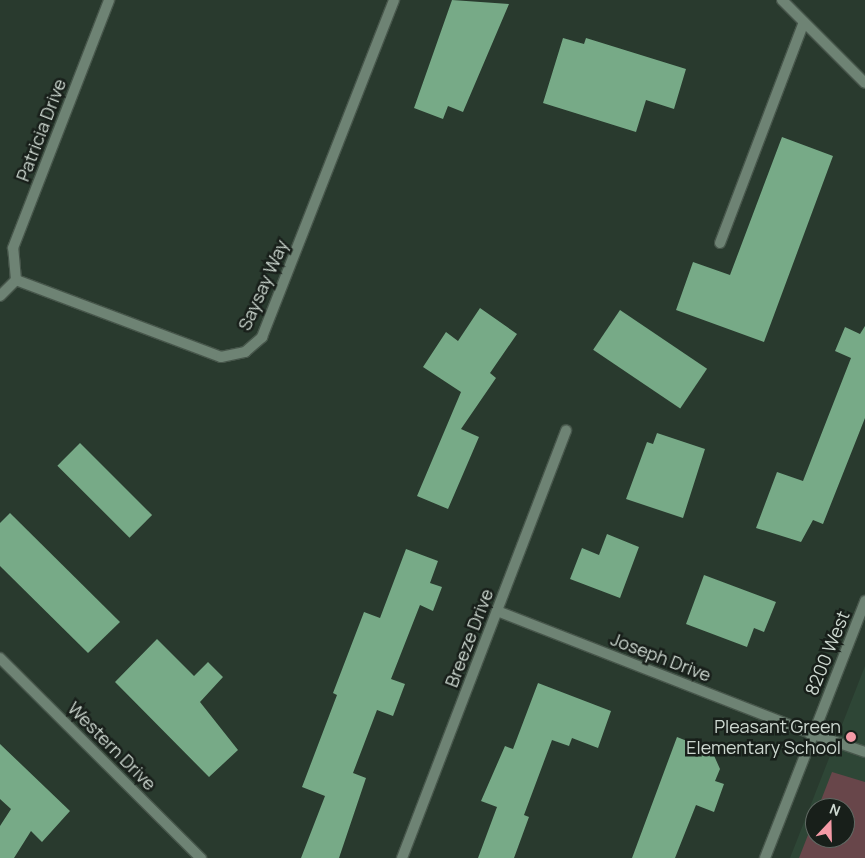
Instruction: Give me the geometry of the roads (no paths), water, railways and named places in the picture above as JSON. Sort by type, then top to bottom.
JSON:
[{"type":"street","name":"Patricia Drive","points":[[16,280],[13,248],[109,0]]},
{"type":"street","name":"Saysay Way","points":[[16,280],[221,357],[245,352],[262,337],[394,0]]},
{"type":"street","points":[[782,0],[865,83]]},
{"type":"street","points":[[720,243],[804,22]]},
{"type":"street","points":[[0,296],[16,280]]},
{"type":"street","name":"Breeze Drive","points":[[402,858],[566,430]]},
{"type":"street","name":"8200 West","points":[[765,858],[865,601]]},
{"type":"street","name":"Joseph Drive","points":[[497,611],[813,734],[865,752]]},
{"type":"street","name":"Western Drive","points":[[0,658],[201,858]]},
{"type":"place","name":"Pleasant Green Elementary School","points":[[851,737]]}]
